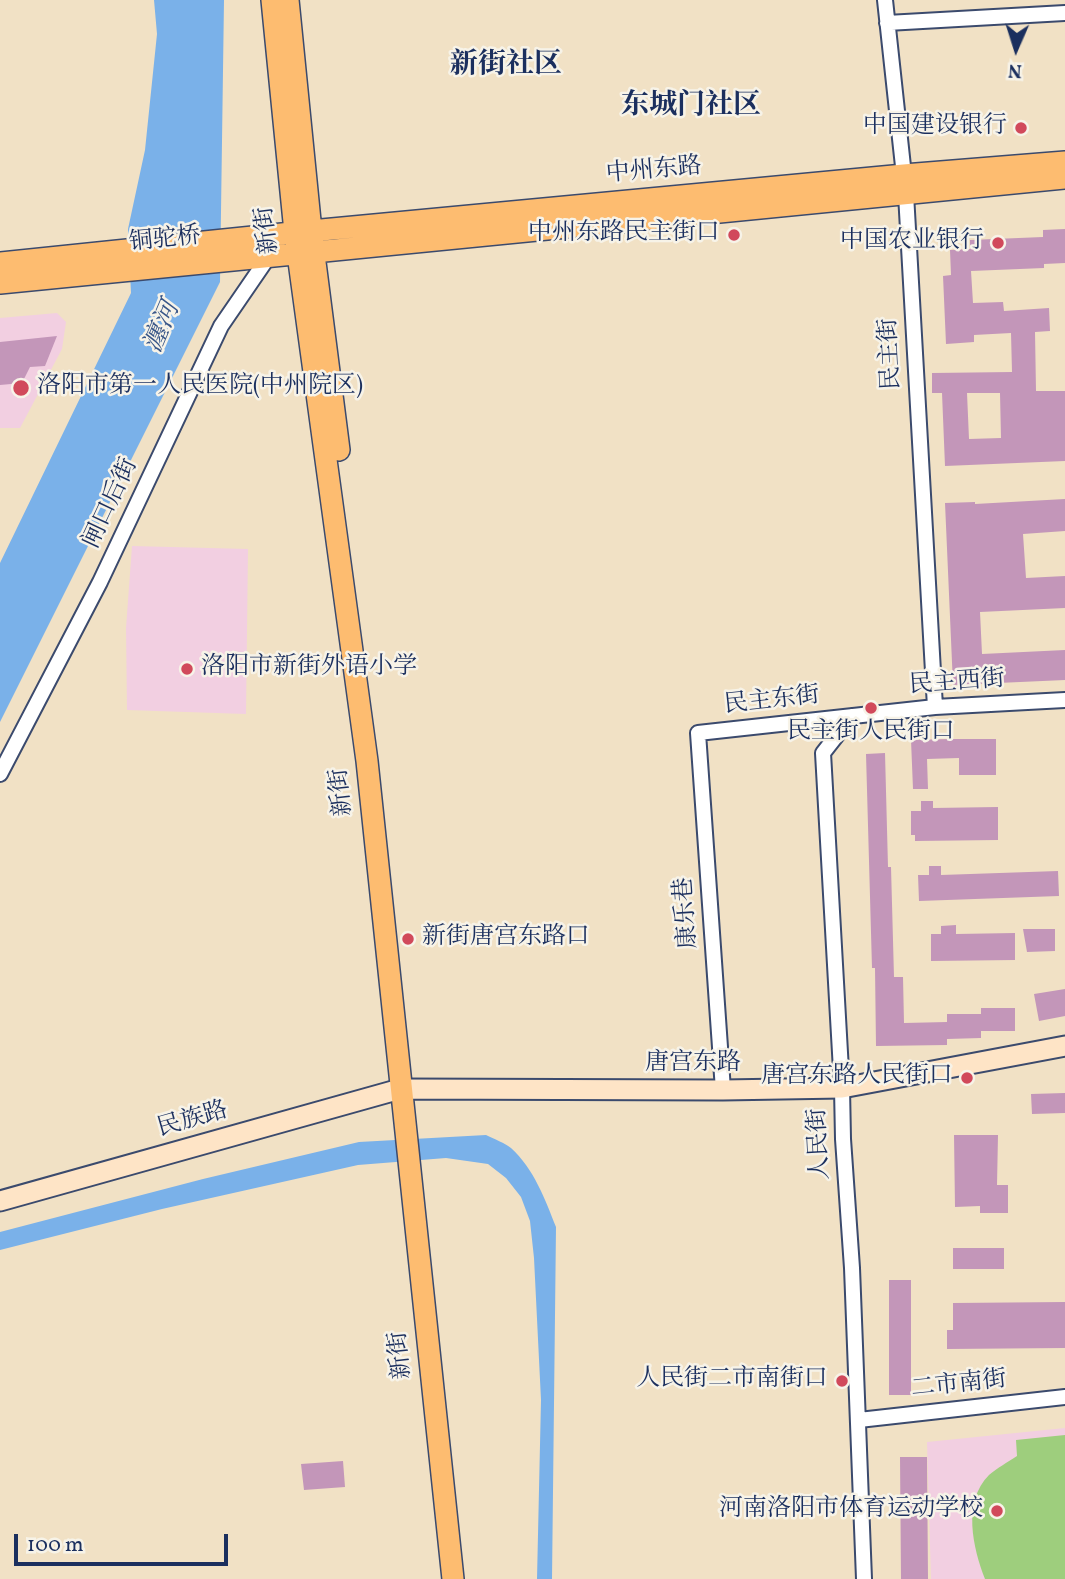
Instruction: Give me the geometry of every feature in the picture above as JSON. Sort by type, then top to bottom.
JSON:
[{"type":"main road","name":"新街","points":[[272,0],[305,242],[467,1579]]},
{"type":"main road","points":[[288,0],[305,242]]},
{"type":"main road","name":"中州东路","points":[[256,251],[305,242],[905,185],[1065,162]]},
{"type":"main road","name":"中州东路","points":[[905,185],[1065,178]]},
{"type":"main road","name":"铜驼桥","points":[[0,263],[91,255],[256,251]]},
{"type":"main road","name":"铜驼桥","points":[[0,284],[83,276],[256,251]]},
{"type":"main road","name":"新街","points":[[417,1179],[453,1579]]},
{"type":"street","name":"民主街","points":[[885,0],[905,185],[935,707]]},
{"type":"street","points":[[887,23],[1065,13]]},
{"type":"street","name":"闸口后街","points":[[0,774],[100,582],[256,251]]},
{"type":"street","name":"民主西街","points":[[852,716],[935,707],[1065,700]]},
{"type":"street","name":"民主东街","points":[[698,733],[852,716]]},
{"type":"street","name":"人民街","points":[[852,716],[823,753],[852,1268],[864,1579]]},
{"type":"street","name":"康乐巷","points":[[698,733],[723,1090]]},
{"type":"street","name":"唐宫东路","points":[[407,1089],[842,1088],[1065,1045]]},
{"type":"street","name":"民族路","points":[[0,1201],[407,1089]]},
{"type":"street","name":"二市南街","points":[[859,1420],[1065,1397]]},
{"type":"shaded area","name":"洛阳市第一人民医院(中州院区)","points":[[57,313],[66,322],[62,349],[20,428],[0,428],[0,318]]},
{"type":"shaded area","name":"洛阳市新街外语小学","points":[[132,546],[248,549],[246,714],[127,710],[126,628]]},
{"type":"shaded area","name":"河南洛阳市体育运动学校","points":[[1065,1428],[1065,1579],[931,1579],[927,1442]]},
{"type":"green space","points":[[1065,1435],[1065,1579],[985,1579],[972,1526],[975,1498],[981,1486],[992,1472],[1017,1456],[1016,1440]]},
{"type":"water","name":"瀍河","points":[[154,0],[224,0],[220,282],[0,722],[0,563],[131,293],[128,229],[145,150],[157,34]]},
{"type":"water","points":[[486,1135],[511,1148],[526,1165],[556,1227],[552,1579],[537,1579],[541,1400],[530,1221],[521,1197],[506,1178],[488,1164],[446,1158],[358,1165],[162,1209],[0,1250],[0,1232],[359,1142]]},
{"type":"building","points":[[1065,229],[1065,263],[1044,264],[1044,268],[971,271],[973,303],[1003,302],[1004,311],[1049,308],[1050,331],[1035,332],[1036,391],[1065,391],[1065,461],[945,466],[942,393],[932,393],[932,373],[1012,372],[1011,333],[974,335],[974,342],[946,344],[943,276],[951,275],[950,250],[970,249],[970,240],[1043,237],[1043,230]],"holes":[[[967,393],[1000,393],[1001,438],[969,439]]]},
{"type":"building","points":[[57,336],[45,366],[30,367],[22,383],[0,385],[0,342]]},
{"type":"building","points":[[1065,499],[1065,531],[1023,534],[1026,578],[1065,576],[1065,608],[980,612],[982,654],[1065,650],[1065,680],[953,685],[945,503]]},
{"type":"building","points":[[996,739],[996,775],[959,775],[959,758],[927,759],[928,789],[913,789],[911,740]]},
{"type":"building","points":[[885,753],[894,977],[903,977],[904,1023],[947,1022],[947,1014],[981,1014],[981,1008],[1015,1008],[1015,1031],[981,1031],[981,1038],[947,1039],[947,1045],[876,1046],[866,754]]},
{"type":"building","points":[[921,801],[933,801],[933,808],[998,807],[998,840],[915,841],[915,835],[911,835],[911,811],[921,811]]},
{"type":"building","points":[[929,866],[941,866],[941,875],[1058,871],[1059,896],[919,901],[918,875],[929,875]]},
{"type":"building","points":[[956,925],[956,934],[1015,933],[1015,960],[931,961],[931,934],[941,934],[941,926]]},
{"type":"building","points":[[1023,929],[1055,929],[1055,951],[1027,952]]},
{"type":"building","points":[[1065,989],[1065,1016],[1039,1021],[1034,994]]},
{"type":"building","points":[[1065,1093],[1065,1113],[1032,1114],[1031,1094]]},
{"type":"building","points":[[954,1135],[998,1135],[997,1185],[1008,1185],[1008,1213],[980,1213],[980,1206],[955,1207]]},
{"type":"building","points":[[953,1248],[1004,1248],[1004,1269],[953,1269]]},
{"type":"building","points":[[889,1280],[911,1280],[911,1395],[889,1395]]},
{"type":"building","points":[[1065,1302],[1065,1348],[947,1349],[947,1330],[953,1330],[953,1303]]},
{"type":"building","points":[[900,1457],[927,1457],[928,1579],[901,1579]]},
{"type":"building","points":[[343,1461],[345,1487],[304,1490],[301,1464]]},
{"type":"place","name":"中国建设银行","points":[[1021,128]]},
{"type":"place","name":"中州东路民主街口","points":[[734,235]]},
{"type":"place","name":"中国农业银行","points":[[998,243]]},
{"type":"place","name":"洛阳市第一人民医院(中州院区)","points":[[21,388]]},
{"type":"place","name":"洛阳市新街外语小学","points":[[187,669]]},
{"type":"place","name":"民主街人民街口","points":[[871,708]]},
{"type":"place","name":"新街唐宫东路口","points":[[408,939]]},
{"type":"place","name":"唐宫东路人民街口","points":[[967,1078]]},
{"type":"place","name":"人民街二市南街口","points":[[842,1381]]},
{"type":"place","name":"河南洛阳市体育运动学校","points":[[997,1511]]},
{"type":"district","name":"新街社区","points":[[506,67]]},
{"type":"district","name":"东城门社区","points":[[691,108]]}]
